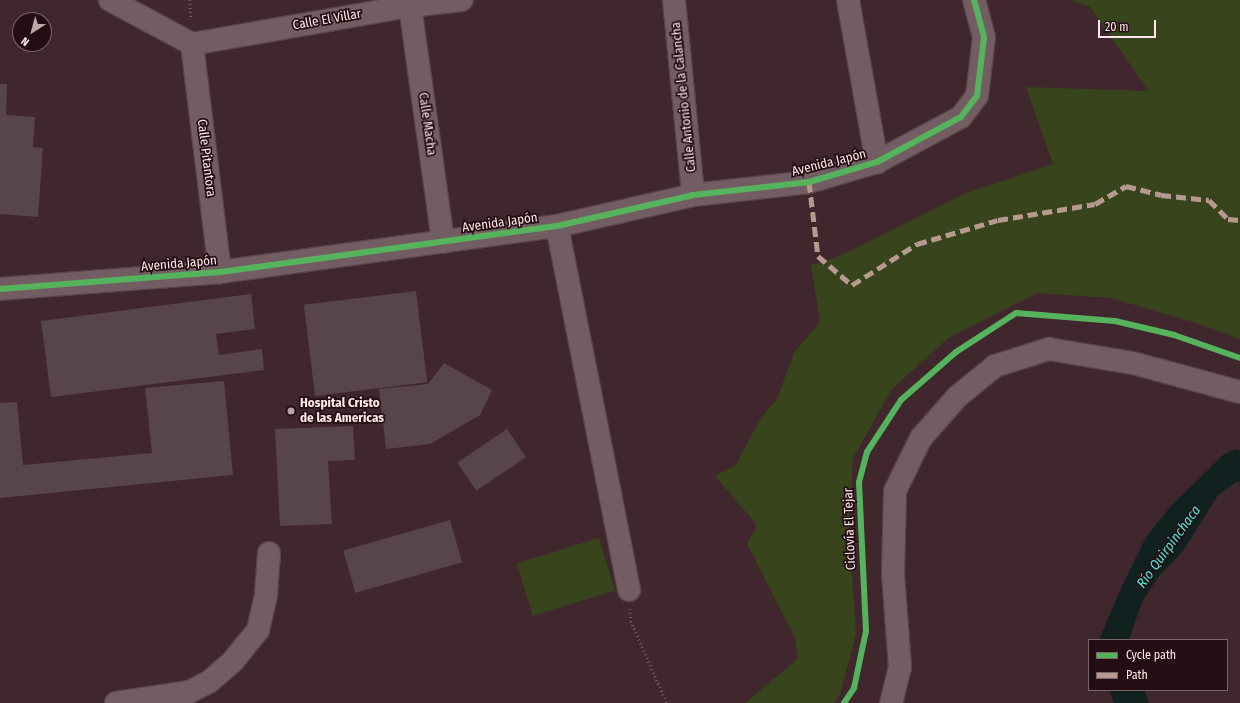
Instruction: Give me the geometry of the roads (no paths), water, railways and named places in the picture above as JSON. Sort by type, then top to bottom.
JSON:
[{"type":"street","points":[[110,0],[192,44]]},
{"type":"street","name":"Calle El Villar","points":[[192,44],[410,6],[462,0]]},
{"type":"street","name":"Calle Antonio de la Calancha","points":[[674,0],[693,195]]},
{"type":"street","points":[[848,0],[877,162]]},
{"type":"street","name":"Avenida Japón","points":[[0,289],[220,272],[557,226],[693,195],[809,182],[877,162],[961,117],[977,96],[984,37],[974,0]]},
{"type":"street","name":"Calle Macha","points":[[410,6],[443,242]]},
{"type":"street","name":"Calle Pitantora","points":[[192,44],[220,272]]},
{"type":"street","points":[[557,226],[629,590]]},
{"type":"street","points":[[891,703],[900,667],[893,574],[895,490],[921,438],[957,397],[995,366],[1049,349],[1133,363],[1240,392]]},
{"type":"street","points":[[116,703],[189,692],[209,682],[233,661],[258,630],[266,594],[269,553]]},
{"type":"water","name":"Río Quirpinchaca","points":[[1235,449],[1240,451],[1240,482],[1236,482],[1218,495],[1183,551],[1159,576],[1142,602],[1129,639],[1099,639],[1120,590],[1146,537],[1171,506],[1223,455]]},
{"type":"water","points":[[1109,691],[1144,691],[1149,703],[1114,703]]},
{"type":"place","name":"Hospital Cristo de las Americas","points":[[291,411]]}]
